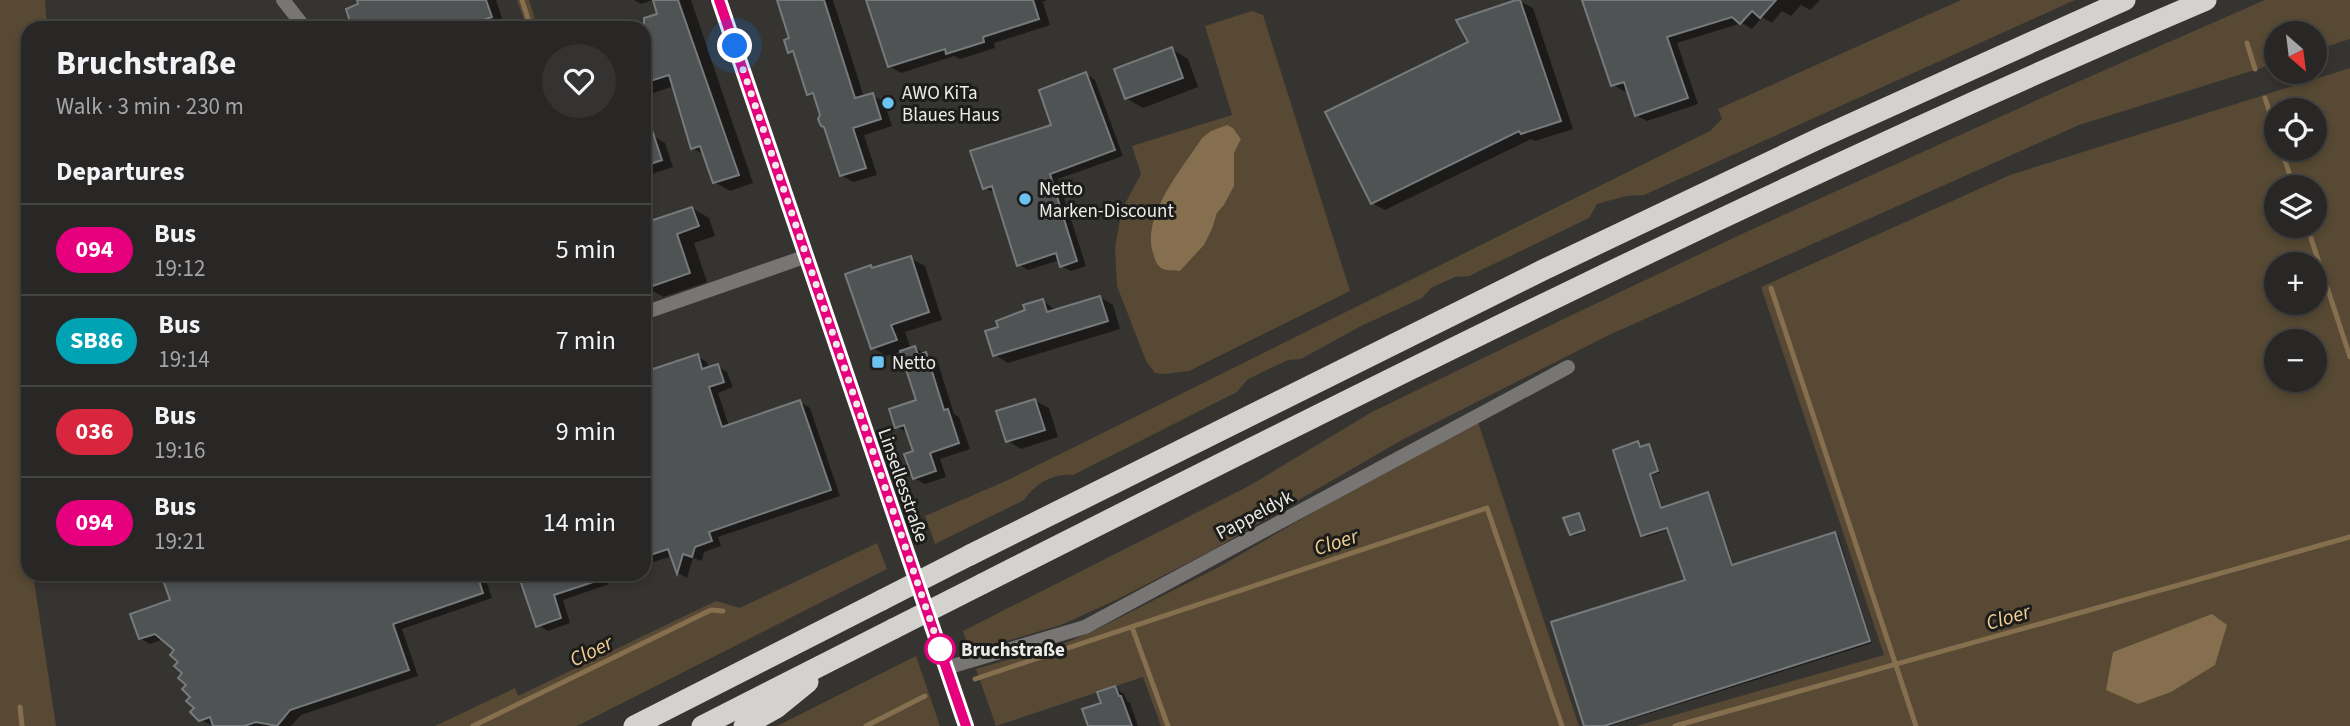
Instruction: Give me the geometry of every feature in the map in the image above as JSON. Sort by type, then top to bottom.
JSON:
[{"type":"highway","points":[[634,726],[970,555],[1580,252],[1822,136],[2125,0]]},
{"type":"highway","points":[[702,726],[1293,427],[1570,291],[1833,166],[2206,0]]},
{"type":"highway","points":[[744,726],[776,708],[843,655]]},
{"type":"street","points":[[283,0],[300,21]]},
{"type":"street","name":"Linsellesstraße","points":[[719,0],[966,726]]},
{"type":"street","points":[[651,311],[807,256]]},
{"type":"street","name":"Pappeldyk","points":[[946,668],[1085,627],[1568,367]]},
{"type":"shaded area","points":[[0,0],[45,0],[46,21],[21,21],[21,581],[34,581],[56,726],[0,726]]},
{"type":"shaded area","points":[[517,0],[529,0],[536,21],[524,21]]},
{"type":"shaded area","points":[[1961,0],[2075,0],[1644,195],[1626,196],[1597,204],[1589,218],[1469,276],[1455,277],[1431,288],[1422,298],[1361,326],[1301,359],[1288,360],[1248,379],[1237,392],[1073,475],[1045,480],[1024,500],[935,544],[925,516],[1008,480],[1710,131],[1722,119],[1718,109]]},
{"type":"shaded area","points":[[2265,0],[2350,0],[2350,39],[2328,46],[2328,21],[2264,21],[2264,67],[2079,125],[1609,335],[1400,441],[1211,551],[1116,600],[1061,625],[970,652],[963,631],[1249,486],[1372,412],[1744,233]]},
{"type":"shaded area","points":[[1252,11],[1263,15],[1350,291],[1189,371],[1155,373],[1146,361],[1117,286],[1115,247],[1122,209],[1141,174],[1132,146],[1232,115],[1205,26]],"holes":[[[1233,128],[1241,139],[1234,153],[1234,186],[1217,213],[1204,245],[1180,271]]]},
{"type":"shaded area","points":[[2350,68],[2350,726],[1636,726],[1884,655],[1761,287],[2010,175],[2299,84],[2328,84],[2328,75]]},
{"type":"shaded area","points":[[1227,125],[1233,128],[1241,139],[1234,153],[1234,186],[1217,213],[1204,245],[1180,271],[1163,269],[1155,260],[1151,241],[1157,210],[1202,138]]},
{"type":"shaded area","points":[[1478,422],[1579,726],[1161,726],[1143,677],[996,726],[976,669],[1068,642],[1101,627],[1219,567],[1408,457]]},
{"type":"shaded area","points":[[877,543],[887,569],[577,726],[435,726],[515,688],[518,696],[716,601],[740,608]]},
{"type":"shaded area","points":[[2212,614],[2227,625],[2215,665],[2171,692],[2138,704],[2106,690],[2113,652]]},
{"type":"shaded area","points":[[916,656],[940,726],[777,726]]},
{"type":"building","points":[[357,0],[486,0],[492,17],[480,21],[350,21],[346,9],[358,4]]},
{"type":"building","points":[[653,0],[678,0],[739,175],[713,183],[700,146],[691,149],[669,75],[651,81],[651,21],[644,21],[644,18],[657,14]]},
{"type":"building","points":[[777,0],[824,0],[855,98],[873,93],[881,119],[853,128],[866,168],[840,176],[824,127],[818,119],[820,115],[813,93],[807,95],[793,51],[788,53],[784,40],[789,38]]},
{"type":"building","points":[[866,0],[1033,0],[1039,19],[983,37],[984,42],[946,54],[945,49],[888,67]]},
{"type":"building","points":[[1520,0],[1561,121],[1521,134],[1519,131],[1371,204],[1325,112],[1468,42],[1456,20]]},
{"type":"building","points":[[1582,0],[1776,0],[1760,18],[1752,11],[1740,24],[1732,17],[1667,37],[1688,98],[1635,116],[1624,82],[1611,86]]},
{"type":"building","points":[[1172,47],[1183,78],[1125,99],[1114,69]]},
{"type":"building","points":[[1086,72],[1115,150],[1050,174],[1077,261],[1060,267],[1056,253],[1017,266],[992,186],[983,189],[970,151],[1051,125],[1039,90]]},
{"type":"building","points":[[651,127],[662,160],[651,164]]},
{"type":"building","points":[[692,207],[699,226],[677,234],[690,273],[651,287],[651,221]]},
{"type":"building","points":[[911,256],[929,312],[891,325],[897,340],[871,349],[845,274]]},
{"type":"building","points":[[1100,296],[1108,321],[993,356],[985,331],[998,327],[996,321],[1025,310],[1023,305],[1043,299],[1047,312]]},
{"type":"building","points":[[915,346],[918,355],[926,352],[944,410],[948,409],[959,443],[930,453],[936,471],[913,479],[904,454],[913,451],[904,425],[895,428],[889,409],[916,400],[900,351]]},
{"type":"building","points":[[698,354],[702,369],[718,364],[724,382],[709,387],[722,427],[800,400],[831,490],[709,532],[712,541],[695,547],[692,557],[683,554],[677,574],[668,549],[651,555],[651,370]]},
{"type":"building","points":[[1035,399],[1045,430],[1006,442],[996,411]]},
{"type":"building","points":[[1638,441],[1640,447],[1649,444],[1658,471],[1650,474],[1661,508],[1708,492],[1732,565],[1835,532],[1870,641],[1604,726],[1584,726],[1551,622],[1685,580],[1667,528],[1641,536],[1613,450]]},
{"type":"building","points":[[1579,513],[1585,530],[1570,535],[1563,518]]},
{"type":"building","points":[[163,581],[479,581],[483,593],[393,624],[409,670],[290,710],[277,726],[256,722],[244,726],[213,726],[210,717],[199,721],[190,712],[194,708],[186,701],[190,697],[182,689],[186,685],[178,678],[182,673],[174,666],[178,662],[170,655],[174,650],[155,634],[139,639],[130,614],[170,600]]},
{"type":"building","points":[[520,581],[596,581],[554,595],[561,618],[536,627]]},
{"type":"building","points":[[1115,686],[1132,726],[1088,726],[1082,709],[1101,703],[1097,692]]},
{"type":"waterway","points":[[522,0],[529,21]]},
{"type":"waterway","points":[[2247,43],[2255,69]]},
{"type":"waterway","points":[[2285,161],[2290,175]]},
{"type":"waterway","points":[[2311,238],[2350,357]]},
{"type":"waterway","points":[[1771,288],[1916,726]]},
{"type":"waterway","name":"Cloer","points":[[975,679],[1487,508],[1562,726]]},
{"type":"waterway","name":"Cloer","points":[[1675,726],[2350,537]]},
{"type":"waterway","name":"Cloer","points":[[473,726],[711,610],[723,611]]},
{"type":"waterway","points":[[1132,627],[1168,726]]},
{"type":"waterway","points":[[866,726],[925,696]]},
{"type":"waterway","name":"Cloer","points":[[20,707],[22,726]]},
{"type":"bus line","name":"094","points":[[719,0],[966,726]]},
{"type":"place","name":"AWO KiTa Blaues Haus","points":[[888,103]]},
{"type":"place","name":"Netto Marken-Discount","points":[[1025,199]]},
{"type":"place","name":"Netto","points":[[878,362]]},
{"type":"place","name":"Bruchstraße","points":[[940,649]]},
{"type":"route","points":[[735,46],[940,649]]}]
